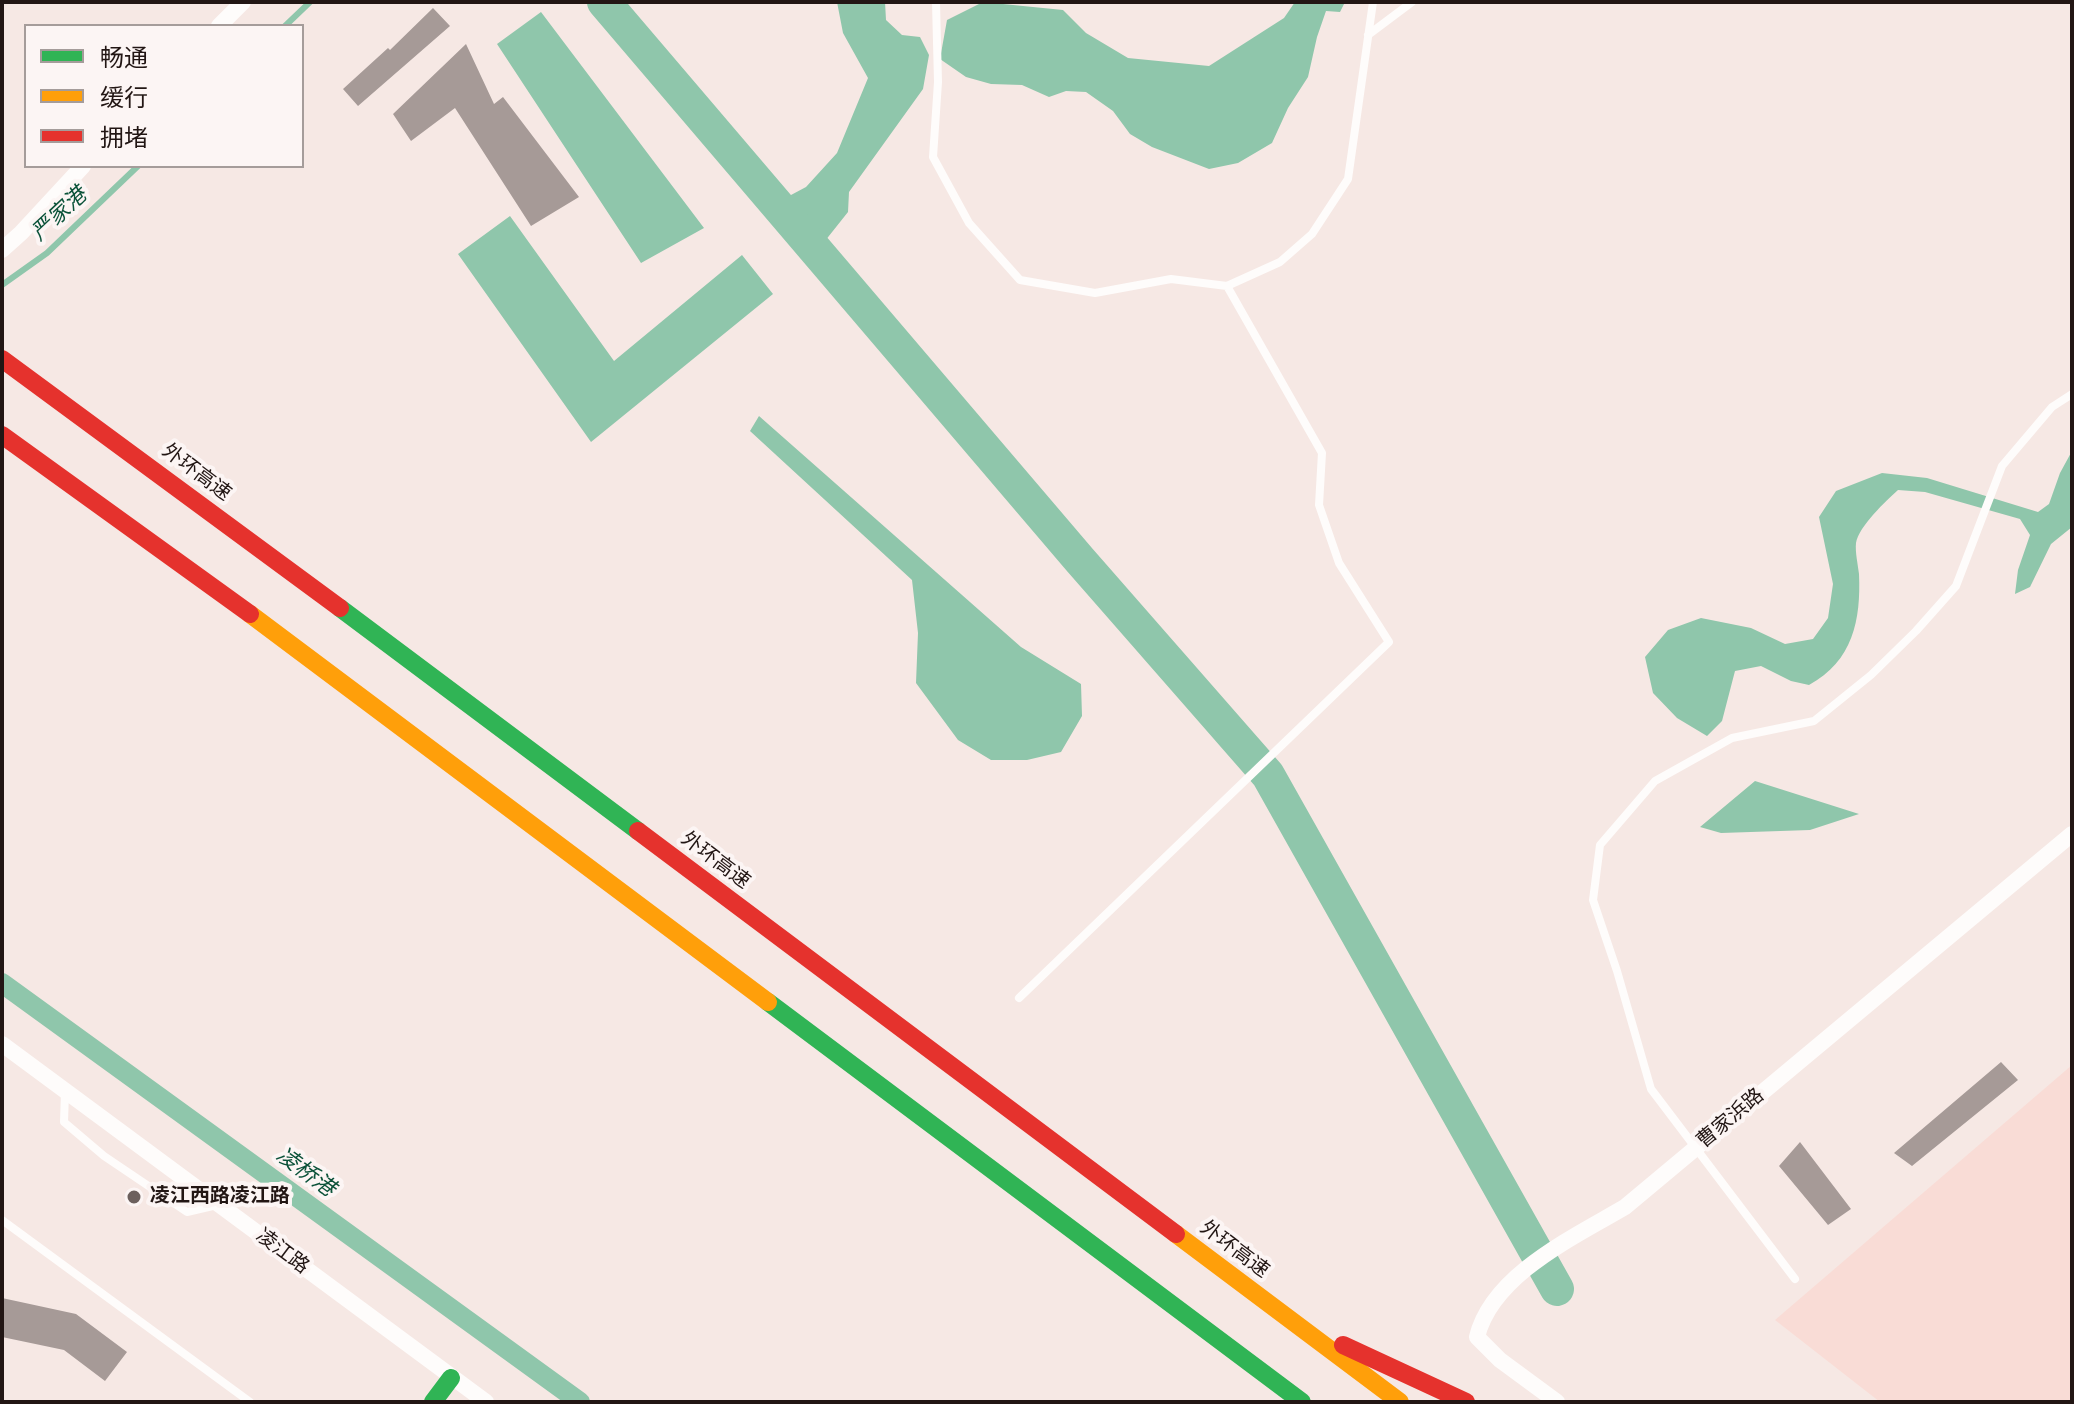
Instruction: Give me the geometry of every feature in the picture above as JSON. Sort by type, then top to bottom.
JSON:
[{"type":"main road","name":"外环高速","points":[[2,359],[127,449],[1400,1402]]},
{"type":"main road","points":[[2,435],[254,616],[1302,1402]]},
{"type":"main road","points":[[1294,1323],[1466,1402]]},
{"type":"main road","points":[[1246,1360],[1294,1402]]},
{"type":"main road","points":[[433,1402],[451,1378]]},
{"type":"street","points":[[221,24],[243,2]]},
{"type":"street","points":[[2,250],[81,168]]},
{"type":"street","name":"曹家浜路","points":[[1557,1402],[1500,1360],[1477,1337],[1480,1325],[1510,1281],[1558,1247],[1625,1207],[2072,834]]},
{"type":"street","name":"凌江路","points":[[2,1044],[486,1402]]},
{"type":"lane","points":[[936,2],[938,82],[933,157],[969,223],[1020,280],[1095,293],[1171,279],[1227,286],[1280,262],[1312,234],[1348,179],[1373,2]]},
{"type":"lane","points":[[1368,35],[1412,2]]},
{"type":"lane","points":[[1019,998],[1389,642],[1339,563],[1319,505],[1322,453],[1227,286]]},
{"type":"lane","points":[[1795,1279],[1651,1089],[1593,900],[1600,845],[1655,781],[1732,738],[1814,721],[1882,664],[1956,586],[2002,466],[2052,407],[2072,394]]},
{"type":"lane","points":[[65,1090],[64,1122],[104,1156],[187,1212],[218,1204]]},
{"type":"lane","points":[[2,1220],[250,1402]]},
{"type":"shaded area","points":[[837,2],[885,2],[886,20],[902,35],[920,37],[929,55],[923,89],[849,192],[848,212],[817,251],[776,203],[806,187],[837,153],[868,78],[843,33]]},
{"type":"shaded area","points":[[983,2],[1063,10],[1086,33],[1128,58],[1209,66],[1284,18],[1295,2],[1345,2],[1340,12],[1326,11],[1308,77],[1288,108],[1272,143],[1238,163],[1209,169],[1152,147],[1130,134],[1113,111],[1086,92],[1066,91],[1049,97],[1022,85],[991,84],[966,77],[940,59],[947,20]]},
{"type":"shaded area","points":[[541,12],[704,228],[641,263],[497,44]]},
{"type":"shaded area","points":[[510,216],[614,361],[742,255],[773,294],[591,442],[458,254]]},
{"type":"shaded area","points":[[759,416],[1021,647],[1081,684],[1082,716],[1061,752],[1027,760],[991,760],[958,740],[916,683],[918,633],[912,580],[750,431]]},
{"type":"shaded area","points":[[2072,451],[2072,527],[2051,544],[2030,587],[2015,594],[2018,570],[2030,535],[2020,519],[1925,492],[1898,490],[1858,536],[1856,623],[1845,651],[1824,675],[1809,685],[1791,681],[1761,666],[1735,671],[1722,721],[1707,736],[1677,718],[1653,693],[1645,657],[1668,630],[1701,618],[1751,628],[1785,644],[1813,639],[1828,618],[1833,584],[1819,517],[1836,491],[1882,473],[1927,478],[2038,512],[2049,504]]},
{"type":"shaded area","points":[[1755,781],[1859,814],[1810,830],[1721,833],[1700,827]]},
{"type":"shaded area","points":[[2072,1065],[2072,1402],[1880,1402],[1775,1320]]},
{"type":"building","points":[[433,8],[450,26],[358,106],[343,89],[388,48],[390,50]]},
{"type":"building","points":[[466,44],[494,104],[503,97],[579,197],[531,226],[455,108],[411,141],[393,114]]},
{"type":"building","points":[[2001,1062],[2018,1080],[1912,1166],[1894,1153]]},
{"type":"building","points":[[1800,1142],[1851,1209],[1828,1225],[1779,1166]]},
{"type":"building","points":[[2,1298],[76,1314],[127,1352],[105,1381],[64,1350],[2,1337]]},
{"type":"waterway","name":"严家港","points":[[287,24],[310,2]]},
{"type":"waterway","points":[[604,2],[1079,559],[1268,775],[1557,1289]]},
{"type":"waterway","name":"严家港","points":[[2,285],[47,253],[136,168]]},
{"type":"waterway","name":"凌桥港","points":[[2,983],[580,1402]]},
{"type":"traffic: fast","points":[[340,608],[638,831]]},
{"type":"traffic: fast","points":[[768,1002],[1302,1402]]},
{"type":"traffic: fast","points":[[433,1402],[451,1378]]},
{"type":"traffic: slow","points":[[250,614],[768,1002]]},
{"type":"traffic: slow","points":[[1176,1234],[1400,1402]]},
{"type":"traffic: jam","points":[[2,359],[340,608]]},
{"type":"traffic: jam","points":[[2,435],[250,614]]},
{"type":"traffic: jam","points":[[638,831],[1176,1234]]},
{"type":"traffic: jam","points":[[1343,1345],[1466,1402]]},
{"type":"place","name":"凌江西路凌江路","points":[[134,1197]]}]
